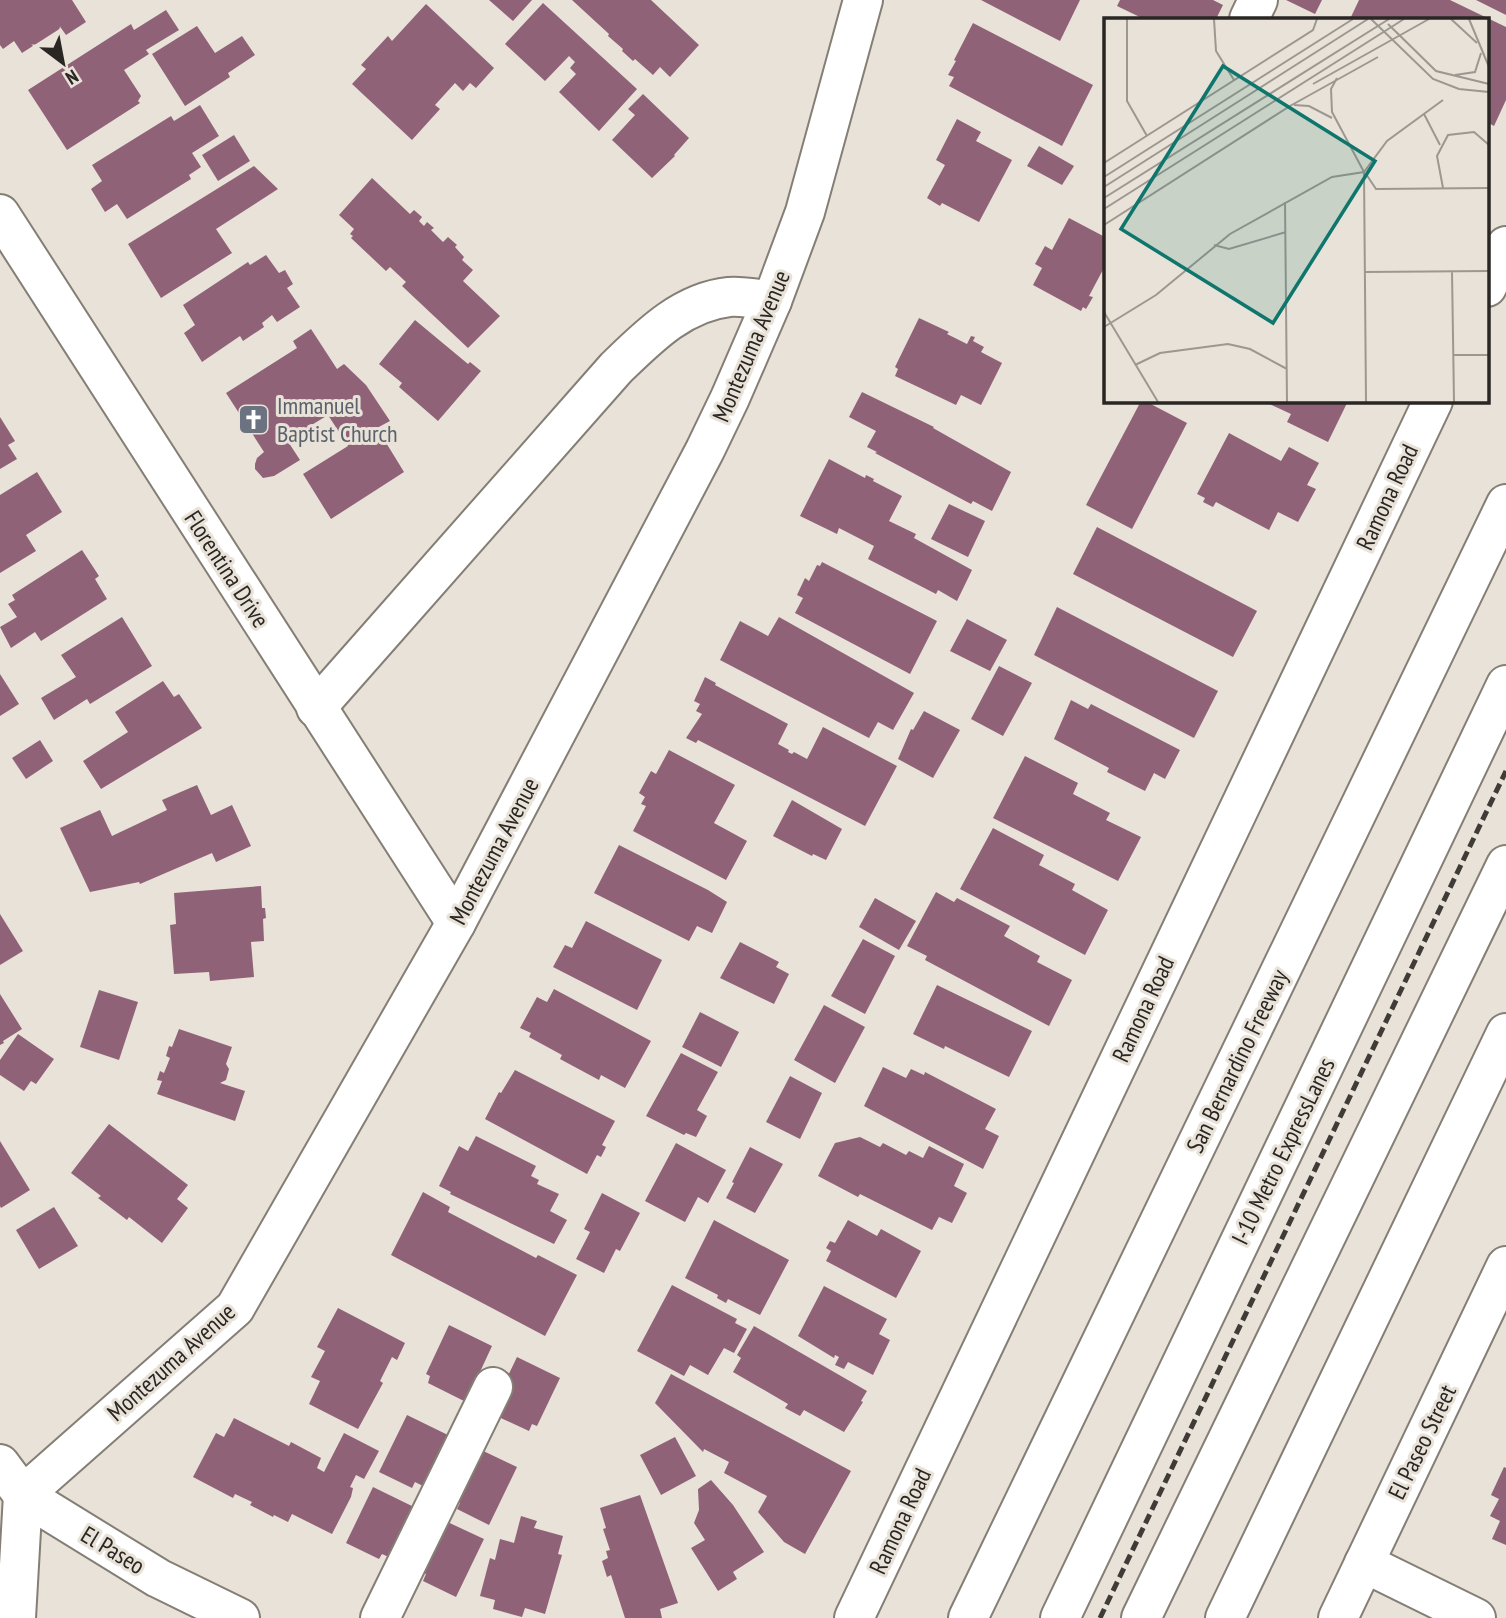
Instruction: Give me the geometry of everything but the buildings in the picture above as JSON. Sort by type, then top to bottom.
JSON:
[{"type":"main road","name":"Montezuma Avenue","points":[[12,1489],[234,1308],[456,923],[705,450],[772,300],[805,212],[863,0]]},
{"type":"main road","points":[[1249,18],[1258,0]]},
{"type":"main road","name":"Florentina Drive","points":[[0,214],[456,923]]},
{"type":"main road","points":[[1488,285],[1506,246]]},
{"type":"main road","points":[[316,708],[616,368],[646,340],[667,322],[698,304],[730,297],[772,300]]},
{"type":"main road","name":"Ramona Road","points":[[854,1618],[1433,402]]},
{"type":"main road","name":"San Bernardino Freeway","points":[[968,1618],[1506,504]]},
{"type":"main road","name":"I-10 Metro ExpressLanes","points":[[1060,1618],[1506,685]]},
{"type":"main road","points":[[1141,1618],[1506,865]]},
{"type":"main road","points":[[1224,1618],[1506,1032]]},
{"type":"main road","name":"El Paseo Street","points":[[1338,1618],[1506,1266]]},
{"type":"main road","points":[[380,1618],[493,1387]]},
{"type":"main road","name":"El Paseo","points":[[0,1464],[12,1489],[158,1578],[240,1618]]},
{"type":"main road","points":[[12,1489],[16,1618]]},
{"type":"main road","points":[[1364,1563],[1476,1618]]},
{"type":"railway","points":[[1100,1618],[1506,771]]},
{"type":"place","name":"Immanuel Baptist Church","points":[[254,419]]}]
